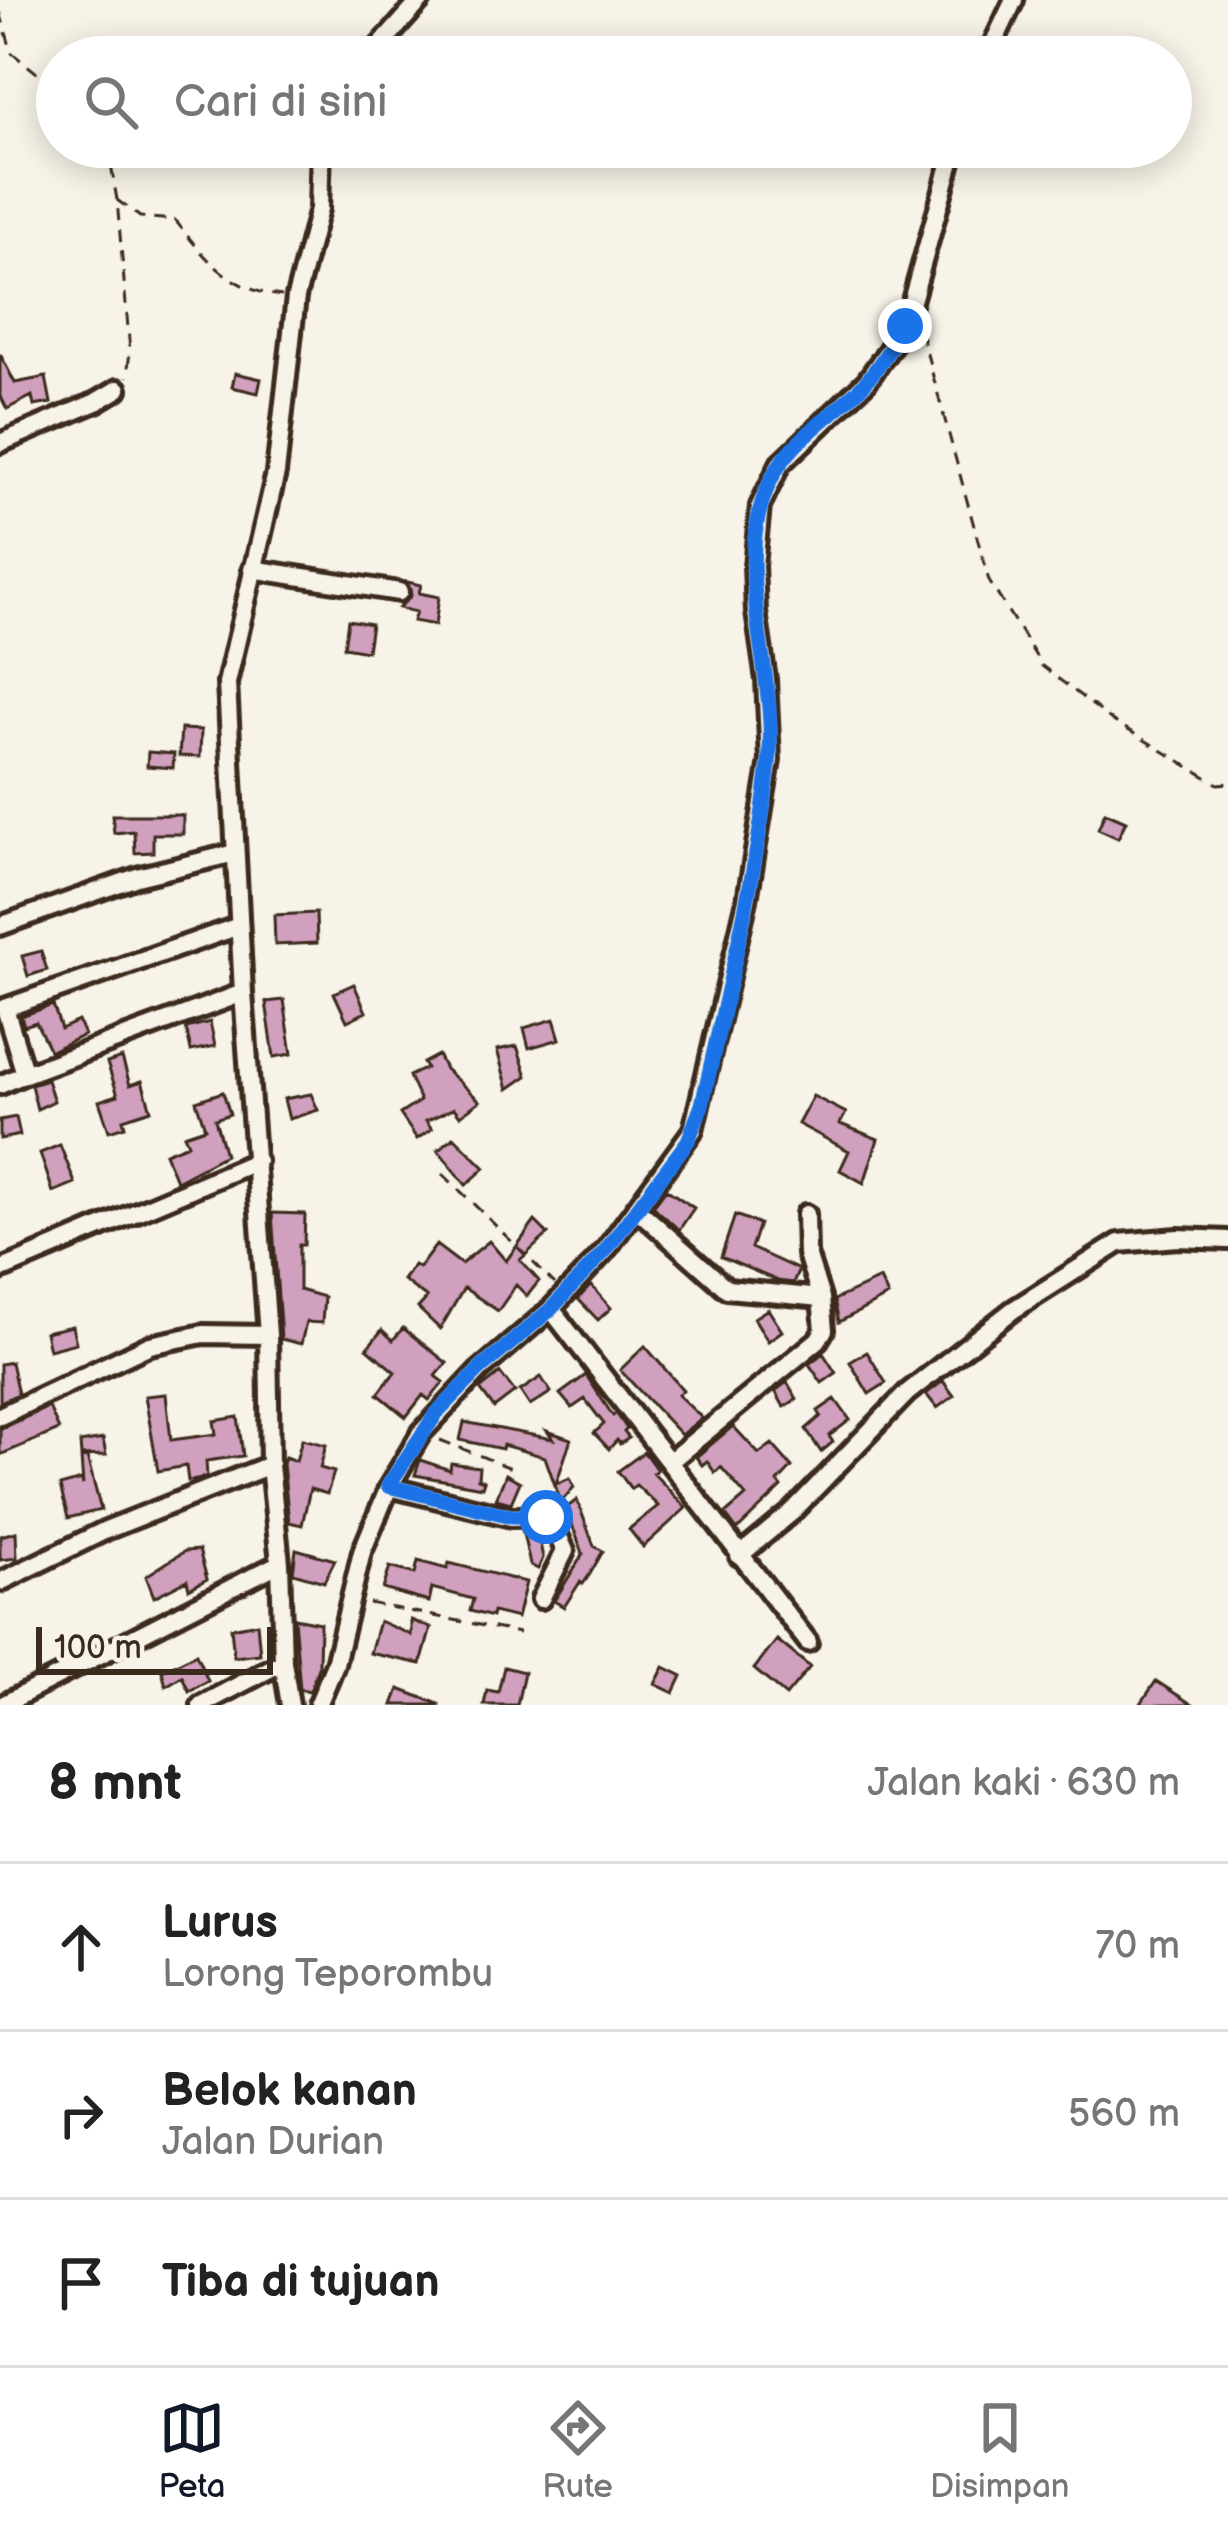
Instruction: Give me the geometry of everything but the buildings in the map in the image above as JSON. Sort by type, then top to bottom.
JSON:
[{"type":"street","points":[[389,36],[421,0]]},
{"type":"street","points":[[995,36],[1014,0]]},
{"type":"street","points":[[290,1705],[270,1465],[268,1335],[227,683],[276,473],[296,297],[319,209],[320,168]]},
{"type":"street","points":[[318,1705],[335,1664],[362,1552],[388,1486],[421,1433],[479,1370],[551,1309],[638,1210],[688,1141],[702,1105],[747,900],[770,760],[768,696],[756,612],[760,506],[780,464],[867,381],[905,326],[950,168]]},
{"type":"street","points":[[0,443],[118,388]]},
{"type":"street","points":[[252,569],[399,592]]},
{"type":"street","points":[[0,926],[136,877],[235,853]]},
{"type":"street","points":[[25,1074],[3,1001],[239,926]]},
{"type":"street","points":[[0,1085],[243,993]]},
{"type":"street","points":[[0,1270],[257,1161]]},
{"type":"street","points":[[638,1210],[727,1289],[821,1298]]},
{"type":"street","points":[[669,1462],[818,1340],[824,1330],[821,1298],[807,1254],[806,1214]]},
{"type":"street","points":[[740,1556],[792,1512],[907,1393],[1012,1310],[1119,1243],[1228,1240]]},
{"type":"street","points":[[551,1309],[808,1642]]},
{"type":"street","points":[[0,1416],[150,1345],[203,1334],[268,1335]]},
{"type":"street","points":[[0,1582],[106,1530],[270,1465]]},
{"type":"street","points":[[388,1486],[511,1516],[542,1516],[552,1521],[565,1550],[541,1599]]},
{"type":"street","points":[[2,1705],[280,1563]]},
{"type":"street","points":[[201,1705],[283,1662]]},
{"type":"path","points":[[0,12],[12,53],[36,72]]},
{"type":"path","points":[[112,168],[130,351],[128,374],[118,388]]},
{"type":"path","points":[[117,200],[140,217],[175,220],[229,280],[258,294],[296,297]]},
{"type":"path","points":[[914,301],[989,581],[1042,666],[1113,721],[1218,784],[1228,783]]},
{"type":"path","points":[[443,1174],[565,1293]]},
{"type":"path","points":[[421,1433],[511,1468]]},
{"type":"path","points":[[350,1599],[519,1633]]},
{"type":"route","points":[[546,1517],[520,1518],[388,1486],[436,1414],[551,1309],[605,1251],[691,1135],[702,1105],[747,900],[770,760],[770,713],[754,566],[760,506],[780,464],[867,381],[905,326]]}]
